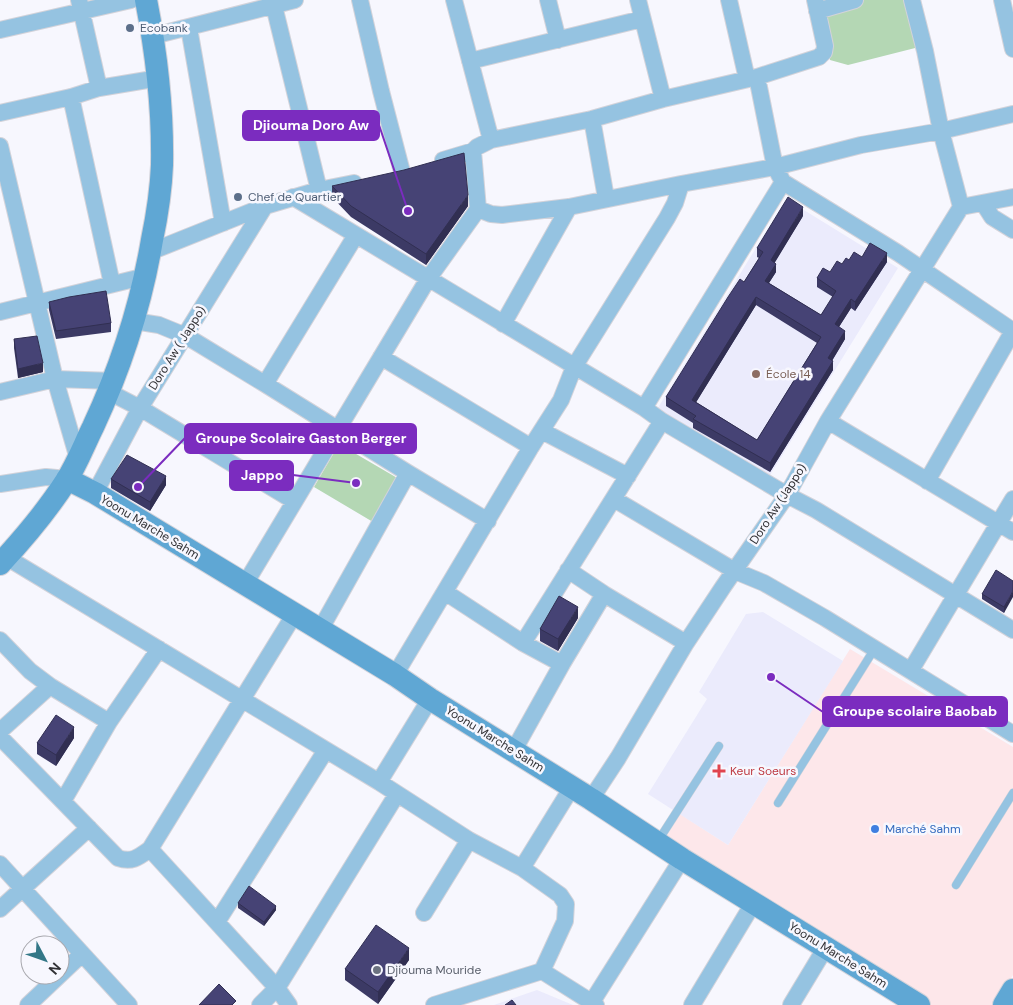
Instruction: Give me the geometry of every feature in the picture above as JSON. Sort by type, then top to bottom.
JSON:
[{"type":"street","points":[[0,30],[81,5],[131,0]]},
{"type":"street","points":[[146,0],[159,78],[162,167],[146,276],[134,321],[111,387],[78,459],[48,507],[3,560],[242,699],[379,782],[469,840],[522,868],[560,895],[566,904],[565,921],[542,971],[434,1005]]},
{"type":"street","points":[[153,36],[295,0]]},
{"type":"street","points":[[360,0],[402,172]]},
{"type":"street","points":[[454,0],[491,140]]},
{"type":"street","points":[[548,0],[558,40]]},
{"type":"street","points":[[638,0],[663,99]]},
{"type":"street","points":[[729,0],[775,167],[783,182],[898,253],[1013,331],[927,481]]},
{"type":"street","points":[[384,176],[473,151],[477,146],[491,140],[592,119],[663,99],[752,78],[819,57],[823,54],[825,46],[816,5],[855,0]]},
{"type":"street","points":[[912,0],[941,131],[961,207],[1013,197]]},
{"type":"street","points":[[1002,0],[1010,23],[1013,49]]},
{"type":"street","points":[[81,5],[99,88]]},
{"type":"street","points":[[274,6],[319,190]]},
{"type":"street","points":[[470,61],[642,19]]},
{"type":"street","points":[[189,28],[223,223]]},
{"type":"street","points":[[0,113],[71,97],[99,88],[159,78]]},
{"type":"street","points":[[71,97],[112,284]]},
{"type":"street","points":[[478,209],[491,214],[502,215],[569,207],[606,198],[775,167],[860,145],[941,131],[1013,114]]},
{"type":"street","points":[[592,119],[606,198]]},
{"type":"street","points":[[0,146],[36,304],[78,459]]},
{"type":"street","points":[[245,584],[428,279],[478,209],[473,151]]},
{"type":"street","points":[[150,252],[265,206],[319,190],[365,180]]},
{"type":"street","points":[[644,408],[783,182]]},
{"type":"street","points":[[395,675],[531,446],[561,400],[574,367],[668,218],[676,203],[681,184]]},
{"type":"street","points":[[293,197],[644,408],[662,421],[787,495],[816,510],[1013,630]]},
{"type":"street","points":[[982,203],[992,217],[1013,230]]},
{"type":"street","name":"Doro Aw ( Jappo)","points":[[95,493],[140,408],[265,206]]},
{"type":"street","points":[[502,324],[569,207]]},
{"type":"street","name":"Doro Aw (Jappo)","points":[[591,799],[618,758],[686,643],[787,495],[828,421],[961,207]]},
{"type":"street","points":[[266,384],[356,235]]},
{"type":"street","points":[[0,312],[146,276]]},
{"type":"street","points":[[134,321],[159,325],[186,336],[488,520]]},
{"type":"street","points":[[382,357],[531,446]]},
{"type":"street","points":[[0,392],[55,379],[111,387],[140,408],[294,501]]},
{"type":"street","points":[[524,643],[662,421]]},
{"type":"street","points":[[828,421],[1013,532]]},
{"type":"street","points":[[542,431],[628,476]]},
{"type":"street","points":[[320,630],[408,473]]},
{"type":"street","points":[[0,484],[46,477],[67,479]]},
{"type":"street","name":"Yoonu Marche Sahm","points":[[67,479],[95,493],[395,675],[430,699],[591,799],[682,860],[826,947],[905,1001]]},
{"type":"street","points":[[614,499],[735,571],[764,583],[875,648],[1013,734]]},
{"type":"street","points":[[911,670],[1013,499]]},
{"type":"street","points":[[568,570],[686,643]]},
{"type":"street","points":[[445,592],[524,643],[562,664]]},
{"type":"street","points":[[514,750],[604,594]]},
{"type":"street","points":[[0,736],[118,858],[125,861],[137,858],[150,849],[294,615]]},
{"type":"street","points":[[0,640],[30,671],[50,686],[109,722]]},
{"type":"street","points":[[63,801],[109,722],[159,650]]},
{"type":"street","points":[[0,731],[50,686]]},
{"type":"street","points":[[379,782],[430,699]]},
{"type":"street","points":[[217,922],[326,750]]},
{"type":"street","points":[[522,868],[572,787]]},
{"type":"street","points":[[260,1005],[277,988],[397,794]]},
{"type":"street","points":[[0,909],[89,828]]},
{"type":"street","points":[[424,913],[469,840]]},
{"type":"street","points":[[150,849],[277,988],[289,1005]]},
{"type":"street","points":[[542,971],[592,1004],[682,860]]},
{"type":"street","points":[[0,864],[129,1005]]},
{"type":"street","points":[[692,1005],[754,902]]},
{"type":"street","points":[[791,1005],[826,947]]},
{"type":"street","points":[[28,1005],[82,954]]},
{"type":"lane","points":[[778,803],[875,648]]},
{"type":"lane","points":[[656,842],[719,746]]},
{"type":"lane","points":[[956,885],[1013,793]]},
{"type":"shaded area","name":"École 14","points":[[786,199],[898,268],[767,480],[656,411]]},
{"type":"shaded area","points":[[763,612],[843,661],[728,845],[648,794],[707,699],[699,692],[746,614]]},
{"type":"shaded area","name":"Marché Sahm","points":[[850,649],[1013,747],[1013,975],[995,1005],[924,1005],[662,844],[680,814],[728,845]]},
{"type":"shaded area","points":[[537,990],[573,1005],[494,1005]]},
{"type":"green space","points":[[860,0],[912,0],[923,46],[848,65],[830,60],[819,11]]},
{"type":"green space","points":[[339,444],[399,479],[373,522],[314,487]]},
{"type":"building","points":[[464,153],[468,195],[426,254],[351,206],[332,186],[404,170]]},
{"type":"building","points":[[788,197],[803,207],[771,260],[776,264],[765,281],[821,315],[836,291],[817,278],[823,268],[830,272],[837,261],[842,264],[846,258],[849,260],[854,252],[862,257],[870,243],[887,253],[855,302],[851,299],[835,324],[845,331],[828,358],[833,361],[770,463],[693,419],[696,416],[666,397],[740,279],[744,282],[763,252],[757,248]],"holes":[[[756,297],[821,337],[757,440],[692,400]]]},
{"type":"building","points":[[106,291],[111,323],[56,331],[49,302]]},
{"type":"building","points":[[37,336],[43,363],[18,369],[14,339]]},
{"type":"building","points":[[127,455],[166,476],[150,502],[111,479]]},
{"type":"building","points":[[996,570],[1013,581],[1013,591],[1004,607],[982,594]]},
{"type":"building","points":[[559,596],[578,607],[558,639],[540,629]]},
{"type":"building","points":[[56,715],[74,727],[56,755],[37,743]]},
{"type":"building","points":[[249,886],[276,906],[264,922],[238,903]]},
{"type":"building","name":"Djiouma Mouride","points":[[376,925],[409,948],[378,992],[345,969]]},
{"type":"building","points":[[219,984],[236,1001],[232,1005],[199,1005]]},
{"type":"building","points":[[512,1000],[516,1005],[505,1005]]},
{"type":"place","name":"Ecobank","points":[[130,28]]},
{"type":"place","name":"Chef de Quartier","points":[[238,197]]},
{"type":"place","name":"Djiouma Doro Aw","points":[[408,211]]},
{"type":"place","name":"École 14","points":[[756,374]]},
{"type":"place","name":"Jappo","points":[[356,483]]},
{"type":"place","name":"Groupe Scolaire Gaston Berger","points":[[138,487]]},
{"type":"place","name":"Groupe scolaire Baobab","points":[[771,677]]},
{"type":"place","name":"Keur Soeurs","points":[[719,771]]},
{"type":"place","name":"Marché Sahm","points":[[875,829]]},
{"type":"place","name":"Djiouma Mouride","points":[[377,970]]}]
